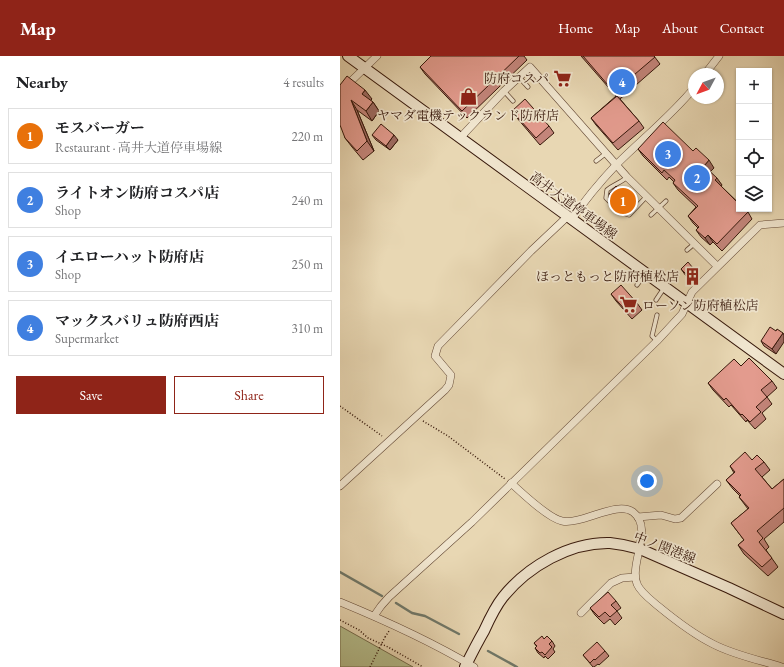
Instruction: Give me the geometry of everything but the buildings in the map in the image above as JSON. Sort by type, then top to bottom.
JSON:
[{"type":"main road","name":"高井大道停車場線","points":[[348,56],[784,374]]},
{"type":"main road","name":"中ノ関港線","points":[[469,666],[490,618],[503,597],[518,582],[539,565],[572,549],[588,545],[609,543],[640,549],[784,614]]},
{"type":"street","points":[[340,88],[345,87],[377,56]]},
{"type":"street","points":[[710,68],[719,56]]},
{"type":"street","points":[[460,138],[504,91],[530,67],[605,154],[646,197],[717,266]]},
{"type":"street","points":[[340,486],[417,417],[449,385],[451,375],[435,356],[438,346],[531,251],[570,218],[616,165],[682,103],[688,96]]},
{"type":"street","points":[[374,616],[389,597],[472,522],[657,341],[682,314],[692,292],[717,266],[760,225],[784,223]]},
{"type":"street","points":[[511,483],[550,515],[561,520],[569,521],[582,519],[622,508],[631,510],[638,517],[642,525],[640,549],[635,577],[644,594],[681,625],[714,644],[735,653],[782,667]]},
{"type":"street","points":[[638,517],[661,515],[675,519],[681,518],[717,484]]},
{"type":"street","points":[[581,613],[611,583],[622,578],[635,577]]},
{"type":"street","points":[[340,602],[374,616],[454,655],[469,666]]},
{"type":"lane","points":[[519,76],[528,87]]},
{"type":"lane","points":[[504,91],[513,101]]},
{"type":"lane","points":[[596,161],[605,154]]},
{"type":"lane","points":[[627,177],[622,182],[614,184],[608,190],[606,198],[620,212],[629,215],[646,197]]},
{"type":"lane","points":[[651,215],[666,201]]},
{"type":"lane","points":[[687,250],[694,244]]},
{"type":"lane","points":[[637,286],[645,273]]},
{"type":"lane","points":[[656,300],[664,287]]},
{"type":"lane","points":[[657,315],[652,336],[657,341]]},
{"type":"path","points":[[340,406],[390,441]]},
{"type":"path","points":[[417,417],[448,436],[511,483]]},
{"type":"path","points":[[340,620],[359,630],[368,638],[388,647],[423,667]]},
{"type":"path","points":[[370,667],[389,631]]},
{"type":"green space","points":[[340,626],[413,667],[340,667]]},
{"type":"waterway","points":[[340,572],[382,596]]},
{"type":"waterway","points":[[396,603],[412,613],[425,616],[459,634]]},
{"type":"waterway","points":[[488,651],[517,667]]},
{"type":"place","name":"防府コスパ","points":[[562,78]]},
{"type":"place","name":"マックスバリュ防府西店","points":[[622,82]]},
{"type":"place","name":"ヤマダ電機テックランド防府店","points":[[468,96]]},
{"type":"place","name":"イエローハット防府店","points":[[668,154]]},
{"type":"place","name":"ライトオン防府コスパ店","points":[[697,178]]},
{"type":"place","name":"モスバーガー","points":[[623,201]]},
{"type":"place","name":"ほっともっと防府植松店","points":[[692,276]]},
{"type":"place","name":"ローソン防府植松店","points":[[629,305]]}]
